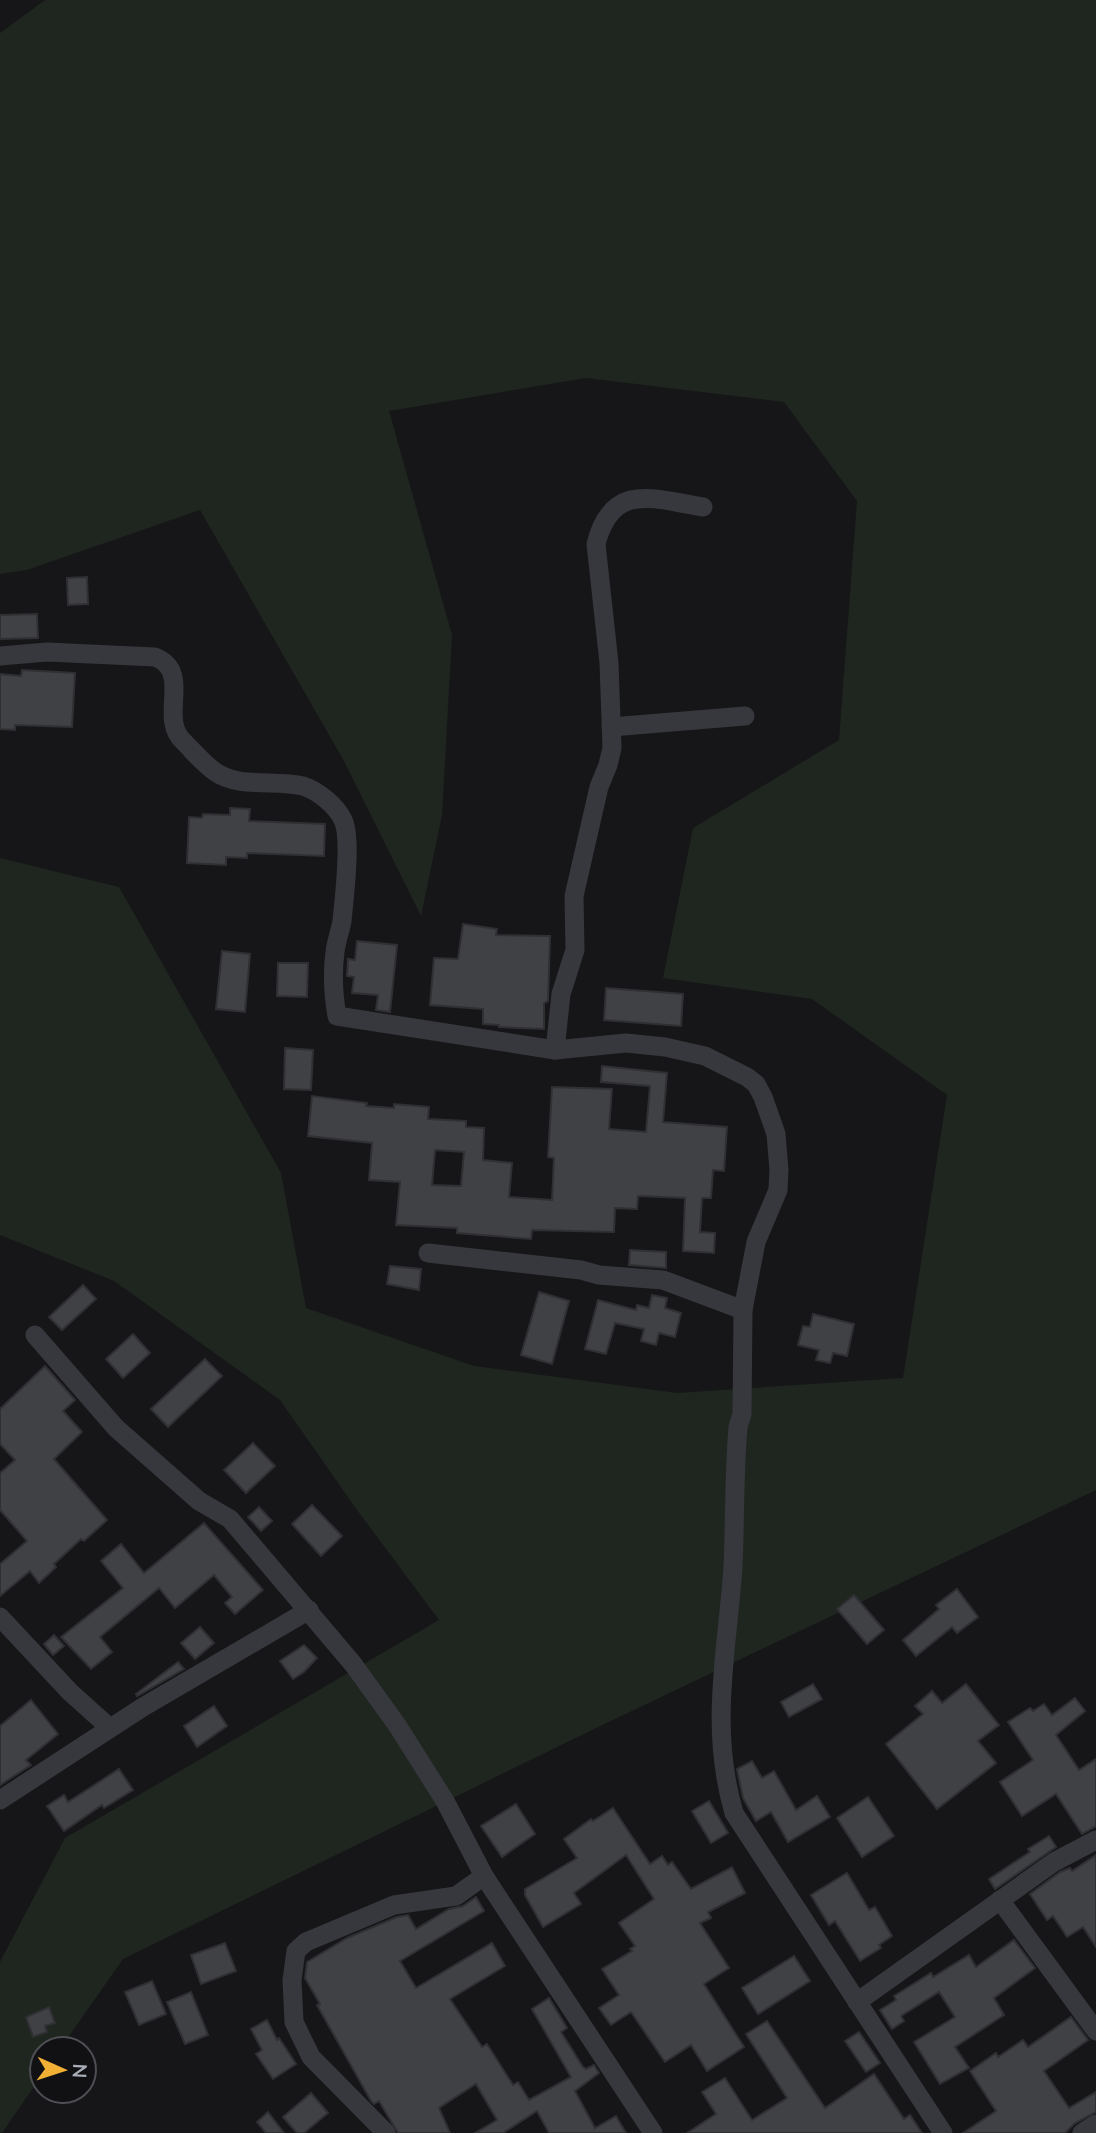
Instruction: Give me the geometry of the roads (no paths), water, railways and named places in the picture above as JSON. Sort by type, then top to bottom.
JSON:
[{"type":"street","points":[[555,1050],[561,994],[575,950],[574,896],[599,787],[612,748],[609,663],[596,544],[600,529],[615,506],[626,501],[651,499],[703,508]]},
{"type":"street","points":[[0,656],[47,652],[155,657],[165,661],[171,670],[174,683],[174,730],[215,772],[243,781],[294,784],[311,789],[328,801],[342,819],[347,845],[341,923],[332,985],[337,1016],[555,1050],[625,1043],[666,1047],[705,1056],[756,1084],[776,1134],[779,1170],[778,1189],[756,1242],[743,1310],[742,1414],[737,1427],[733,1566],[720,1705],[720,1747],[725,1781],[734,1813],[943,2133]]},
{"type":"street","points":[[611,727],[745,716]]},
{"type":"street","points":[[428,1253],[581,1270],[599,1275],[663,1280],[743,1310]]},
{"type":"street","points":[[35,1335],[116,1428],[199,1501],[230,1519],[353,1664],[397,1725],[445,1801],[484,1876],[653,2133]]},
{"type":"street","points":[[0,1800],[110,1728],[309,1611]]},
{"type":"street","points":[[0,1617],[69,1692],[110,1728]]},
{"type":"street","points":[[857,2002],[1054,1862],[1096,1840]]},
{"type":"street","points":[[386,2133],[311,2057],[294,2022],[292,1980],[296,1951],[306,1942],[394,1905],[456,1896],[484,1876]]},
{"type":"street","points":[[1000,1900],[1096,2031]]},
{"type":"street","points":[[1082,2133],[1096,2124]]}]
